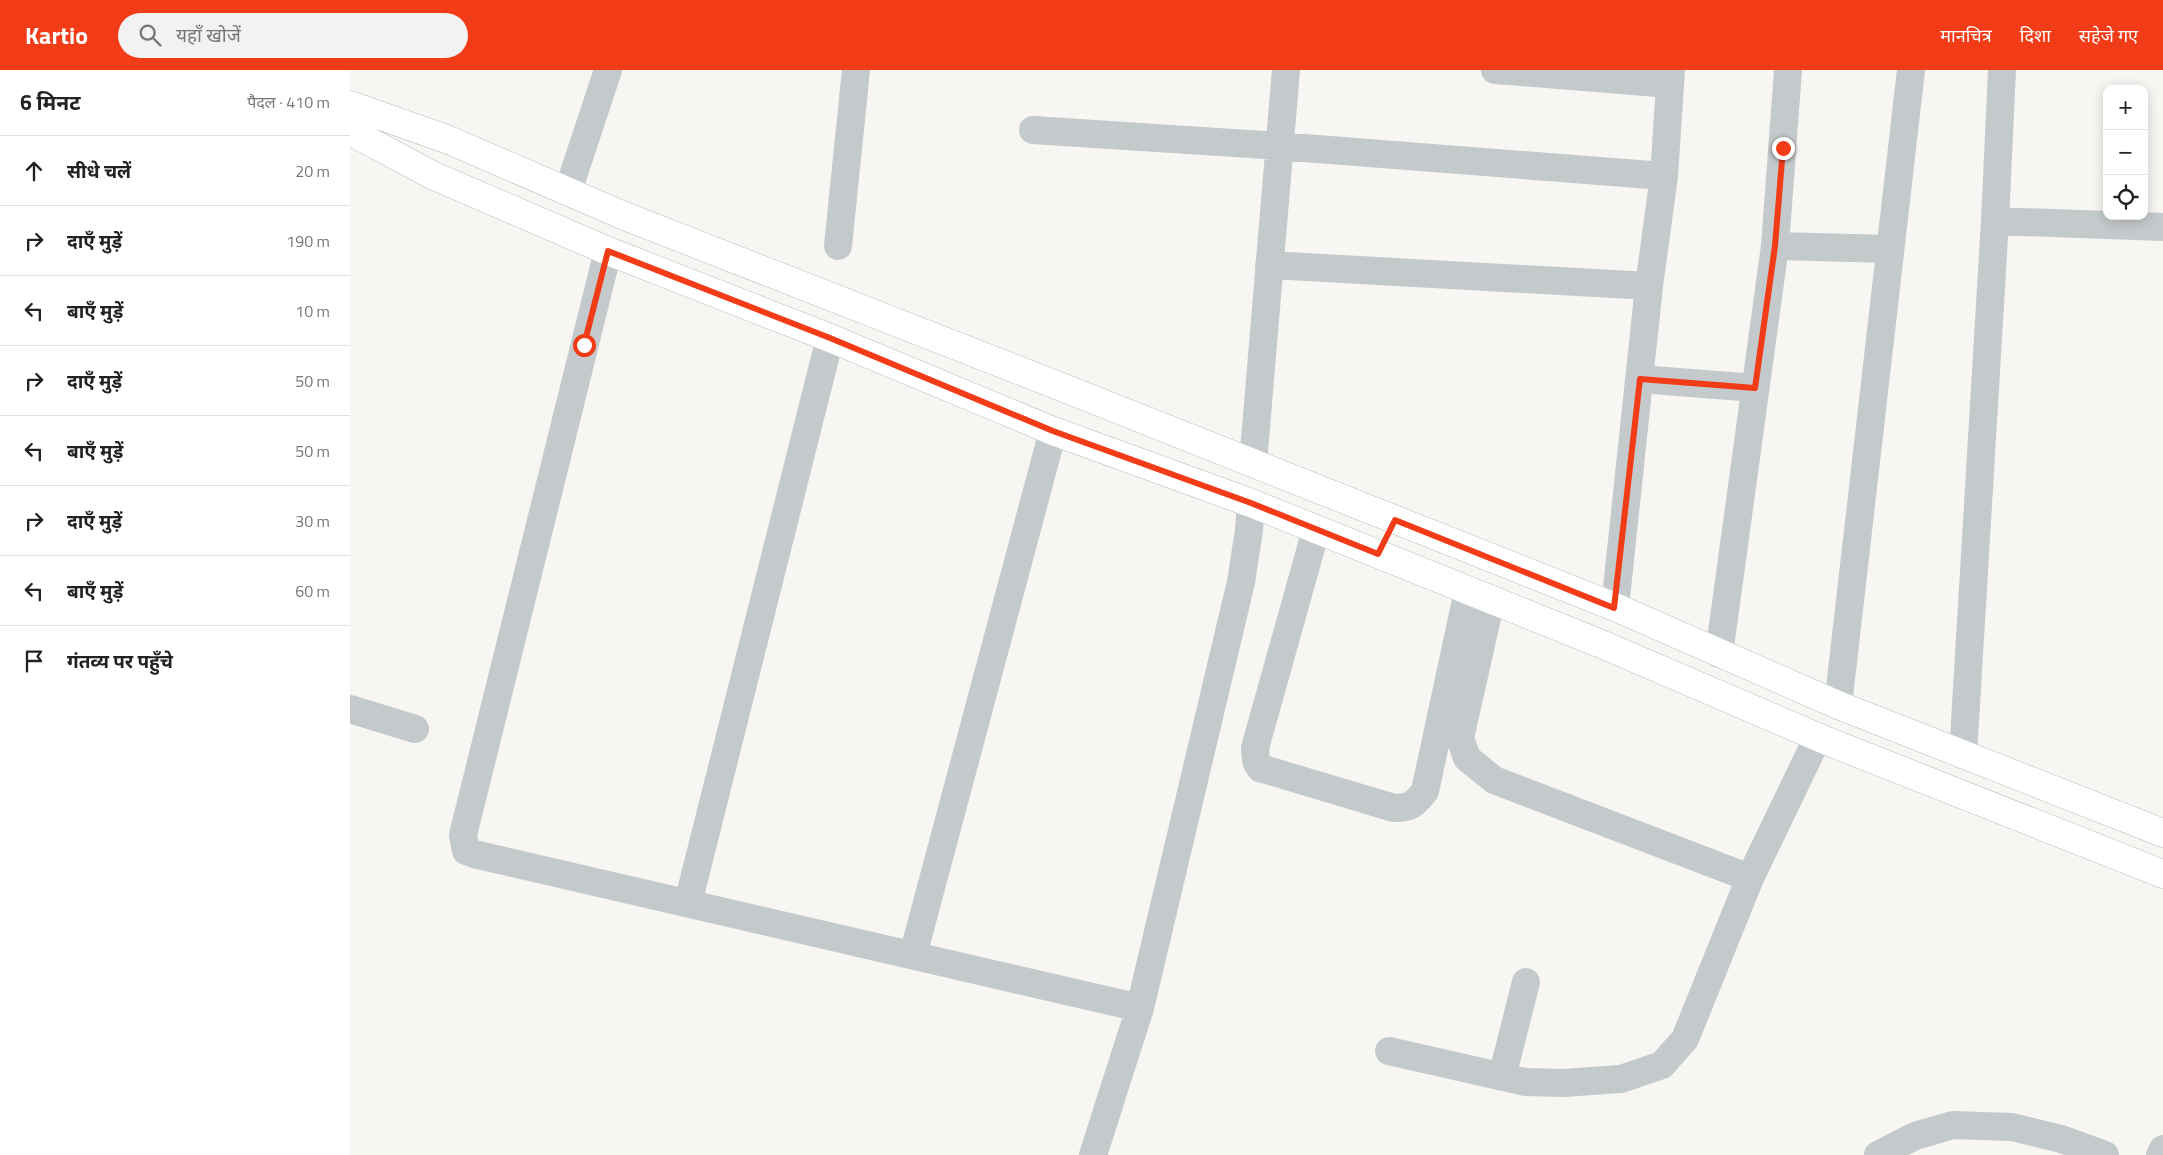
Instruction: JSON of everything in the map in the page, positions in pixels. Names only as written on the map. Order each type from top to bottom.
[{"type":"main road","points":[[350,105],[449,140],[622,215],[1253,463],[1614,608],[1838,705],[2163,833]]},
{"type":"main road","points":[[350,131],[432,175],[608,251],[830,338],[1053,431],[1251,503],[1599,643],[1818,737],[2163,874]]},
{"type":"main road","points":[[1378,554],[1395,520]]},
{"type":"street","points":[[568,191],[608,70]]},
{"type":"street","points":[[838,246],[856,70]]},
{"type":"street","points":[[1253,463],[1286,70]]},
{"type":"street","points":[[1495,70],[1671,77],[1664,176],[1649,286],[1614,608]]},
{"type":"street","points":[[1719,654],[1775,246],[1788,70]]},
{"type":"street","points":[[1838,705],[1911,70]]},
{"type":"street","points":[[1963,755],[1995,220],[2002,70]]},
{"type":"street","points":[[1033,130],[1279,146],[1664,176]]},
{"type":"street","points":[[1995,220],[2163,226]]},
{"type":"street","points":[[1775,246],[1889,249]]},
{"type":"street","points":[[608,251],[463,835],[463,843],[466,850],[474,854],[1140,1008]]},
{"type":"street","points":[[1269,265],[1649,286]]},
{"type":"street","points":[[688,903],[830,338]]},
{"type":"street","points":[[1640,379],[1755,388]]},
{"type":"street","points":[[913,955],[1053,431]]},
{"type":"street","points":[[1093,1155],[1140,1008],[1241,582],[1251,503]]},
{"type":"street","points":[[1316,530],[1255,748],[1256,761],[1260,768],[1394,808],[1406,808],[1416,802],[1425,791],[1480,595]]},
{"type":"street","points":[[1480,595],[1460,738],[1467,758],[1494,780],[1750,878]]},
{"type":"street","points":[[350,710],[415,729]]},
{"type":"street","points":[[1388,1052],[1526,1082],[1563,1083],[1621,1079],[1662,1065],[1685,1039],[1750,878],[1818,737]]},
{"type":"street","points":[[1502,1078],[1526,982]]},
{"type":"street","points":[[1878,1155],[1915,1136],[1953,1125],[2012,1127],[2061,1139],[2105,1155]]},
{"type":"street","points":[[2160,1155],[2163,1149]]},
{"type":"route","points":[[584,345],[608,251],[830,338],[1053,431],[1251,503],[1378,554],[1395,520],[1614,608],[1640,379],[1755,388],[1775,246],[1783,148]]}]
